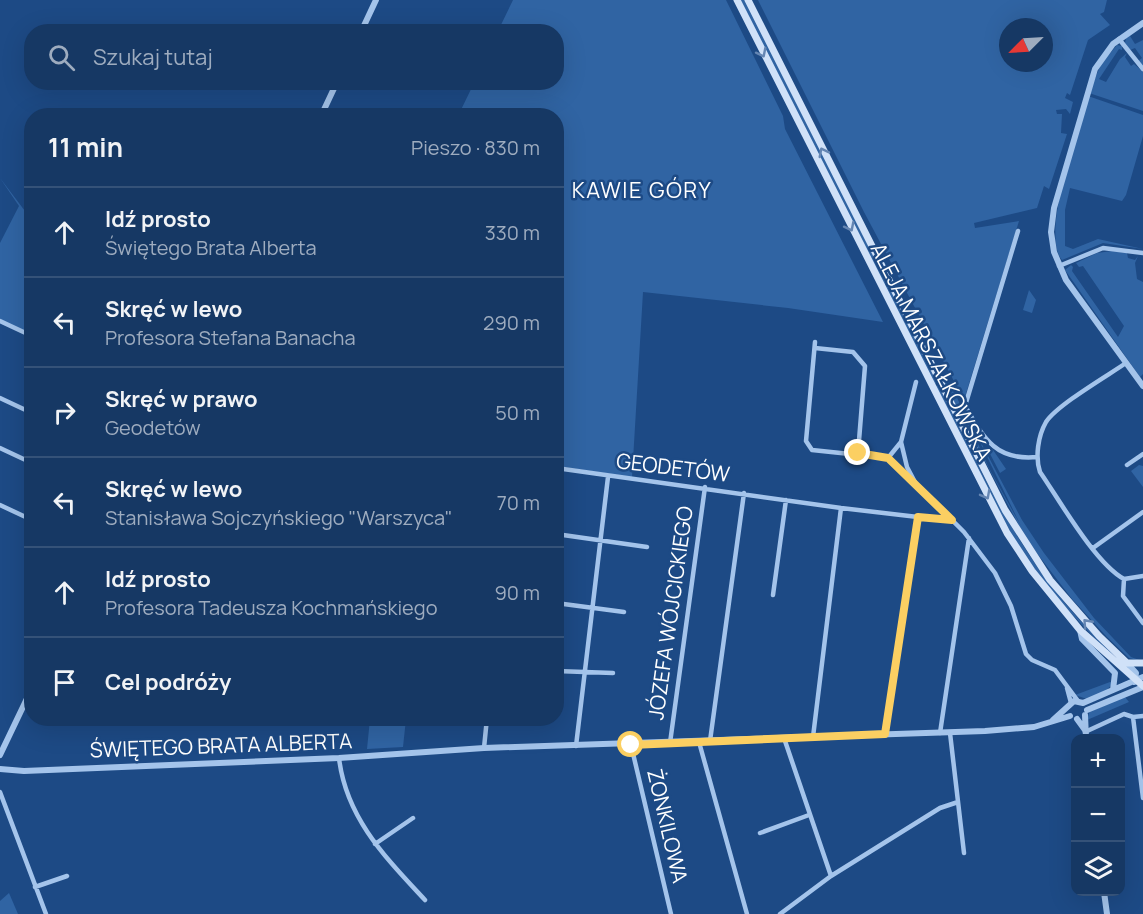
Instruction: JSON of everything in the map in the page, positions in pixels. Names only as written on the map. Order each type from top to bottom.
[{"type":"main road","name":"ALEJA MARSZAŁKOWSKA","points":[[737,0],[996,514],[1021,555],[1080,630],[1143,686]]},
{"type":"main road","name":"ALEJA MARSZAŁKOWSKA","points":[[748,0],[1005,510],[1050,580],[1092,629],[1127,663]]},
{"type":"main road","points":[[1127,663],[1143,663]]},
{"type":"street","points":[[365,24],[376,0]]},
{"type":"street","points":[[1143,23],[1119,39],[1104,54],[1090,79],[1056,200],[1052,232],[1059,266],[1143,387]]},
{"type":"street","points":[[1119,39],[1143,69]]},
{"type":"street","points":[[325,108],[333,90]]},
{"type":"street","points":[[1018,231],[965,404],[998,451],[1018,458],[1037,456]]},
{"type":"street","points":[[1059,266],[1103,248],[1143,254]]},
{"type":"street","points":[[0,321],[24,332]]},
{"type":"street","points":[[858,453],[865,366],[853,352],[815,345],[806,441],[812,450],[858,453],[888,458],[952,520],[969,538],[1000,583],[1026,654],[1032,660],[1055,670],[1075,704],[1086,712],[1085,733]]},
{"type":"street","points":[[1126,363],[1051,416],[1043,430],[1037,456],[1040,472],[1110,571],[1124,579],[1143,576]]},
{"type":"street","points":[[888,458],[901,442],[916,382]]},
{"type":"street","points":[[0,398],[24,409]]},
{"type":"street","points":[[901,442],[905,461],[916,483]]},
{"type":"street","points":[[0,448],[24,459]]},
{"type":"street","points":[[1127,465],[1143,454]]},
{"type":"street","name":"GEODETÓW","points":[[564,469],[608,477],[705,487],[841,508],[952,520]]},
{"type":"street","points":[[576,746],[583,671],[608,477]]},
{"type":"street","name":"JÓZEFA WÓJCICKIEGO","points":[[670,744],[705,487]]},
{"type":"street","points":[[710,741],[744,493]]},
{"type":"street","points":[[773,595],[786,500]]},
{"type":"street","points":[[0,505],[24,516]]},
{"type":"street","points":[[813,737],[841,508]]},
{"type":"street","points":[[1093,548],[1143,512]]},
{"type":"street","points":[[885,734],[918,517]]},
{"type":"street","points":[[564,535],[647,547]]},
{"type":"street","points":[[940,733],[969,538]]},
{"type":"street","points":[[1124,579],[1124,596],[1143,623]]},
{"type":"street","points":[[564,604],[624,612]]},
{"type":"street","points":[[1080,630],[1082,639],[1115,673],[1113,690]]},
{"type":"street","points":[[1127,663],[1136,673],[1135,681]]},
{"type":"street","points":[[564,671],[613,673]]},
{"type":"street","points":[[1104,702],[1112,695],[1130,688],[1135,681],[1143,677]]},
{"type":"street","name":"ŚWIĘTEGO BRATA ALBERTA","points":[[1053,720],[1075,704],[1135,681]]},
{"type":"street","points":[[1104,702],[1143,686]]},
{"type":"street","name":"ŚWIĘTEGO BRATA ALBERTA","points":[[0,769],[24,771],[339,758],[484,748],[670,744],[1019,729],[1074,717],[1104,702]]},
{"type":"street","points":[[1075,704],[1074,717],[1085,733]]},
{"type":"street","points":[[0,755],[24,705]]},
{"type":"street","points":[[1085,733],[1124,714],[1132,717],[1143,716]]},
{"type":"street","points":[[1132,717],[1143,798]]},
{"type":"street","points":[[484,748],[487,726]]},
{"type":"street","points":[[950,733],[964,853]]},
{"type":"street","points":[[784,738],[831,876]]},
{"type":"street","points":[[699,742],[747,914]]},
{"type":"street","name":"ŻONKILOWA","points":[[631,745],[671,914]]},
{"type":"street","points":[[339,758],[354,812],[375,844],[425,900]]},
{"type":"street","points":[[0,792],[46,914]]},
{"type":"street","points":[[780,914],[831,876],[940,808],[958,802]]},
{"type":"street","points":[[760,833],[809,815]]},
{"type":"street","points":[[375,844],[413,818]]},
{"type":"street","points":[[35,887],[67,876]]},
{"type":"street","points":[[1105,896],[1107,914]]},
{"type":"shaded area","points":[[513,0],[726,0],[783,116],[785,129],[883,322],[788,308],[643,292],[632,477],[564,467],[564,108],[462,108],[471,90],[564,90],[564,24],[501,24]]},
{"type":"shaded area","points":[[740,0],[745,0],[937,383],[932,385]]},
{"type":"shaded area","points":[[758,0],[1107,0],[1104,12],[1100,14],[1110,25],[1088,40],[1070,95],[1067,93],[1065,98],[1073,102],[1070,114],[1066,109],[1056,110],[1057,114],[1062,114],[1061,133],[1067,134],[1049,189],[1044,186],[1037,208],[974,223],[975,228],[1019,221],[964,400],[864,212]]},
{"type":"shaded area","points":[[1135,32],[1130,36],[1135,44],[1143,40],[1143,66],[1138,61],[1142,58],[1135,48],[1130,50],[1125,43],[1126,38]]},
{"type":"shaded area","points":[[1117,45],[1122,46],[1122,50],[1119,49],[1099,79],[1106,82],[1120,59],[1127,53],[1125,57],[1131,66],[1134,64],[1143,72],[1143,111],[1089,93],[1101,64]]},
{"type":"shaded area","points":[[1088,96],[1143,115],[1143,136],[1126,195],[1122,201],[1070,188],[1065,210],[1065,246],[1073,249],[1098,239],[1143,249],[1103,243],[1062,260],[1056,247],[1058,206],[1070,155]]},
{"type":"shaded area","points":[[0,178],[24,210],[24,333],[0,321],[0,243],[19,206]]},
{"type":"shaded area","points":[[1112,251],[1127,253],[1128,258],[1135,260],[1138,256],[1135,263],[1137,279],[1143,282],[1143,374],[1140,377],[1065,270],[1071,265],[1073,267],[1072,271],[1118,337],[1124,326],[1083,266],[1079,267],[1076,263],[1097,253]]},
{"type":"shaded area","points":[[1029,290],[1036,300],[1032,313],[1023,310]]},
{"type":"shaded area","points":[[949,380],[989,468],[1021,526],[969,420],[1022,520],[1044,553],[1094,618],[1131,657],[1142,661],[1129,658],[1107,637],[1072,599],[1026,539],[944,383]]},
{"type":"shaded area","points":[[938,385],[995,497],[1034,562],[1055,592],[1079,619],[1131,671],[1098,641],[1067,608],[1038,574],[1012,537],[934,387]]},
{"type":"shaded area","points":[[991,447],[1006,469],[1000,473],[988,450]]},
{"type":"shaded area","points":[[1139,465],[1143,466],[1143,487],[1131,471]]},
{"type":"shaded area","points":[[1110,682],[1113,683],[1107,690],[1087,699],[1075,695]]},
{"type":"shaded area","points":[[1125,697],[1129,702],[1087,720],[1090,710]]},
{"type":"shaded area","points":[[369,726],[405,726],[403,747],[367,749]]},
{"type":"shaded area","points":[[9,893],[18,914],[0,914],[0,901]]},
{"type":"district","name":"KAWIE GÓRY","points":[[642,190]]},
{"type":"route","points":[[631,745],[885,734],[918,517],[952,520],[888,458],[858,453]]}]
